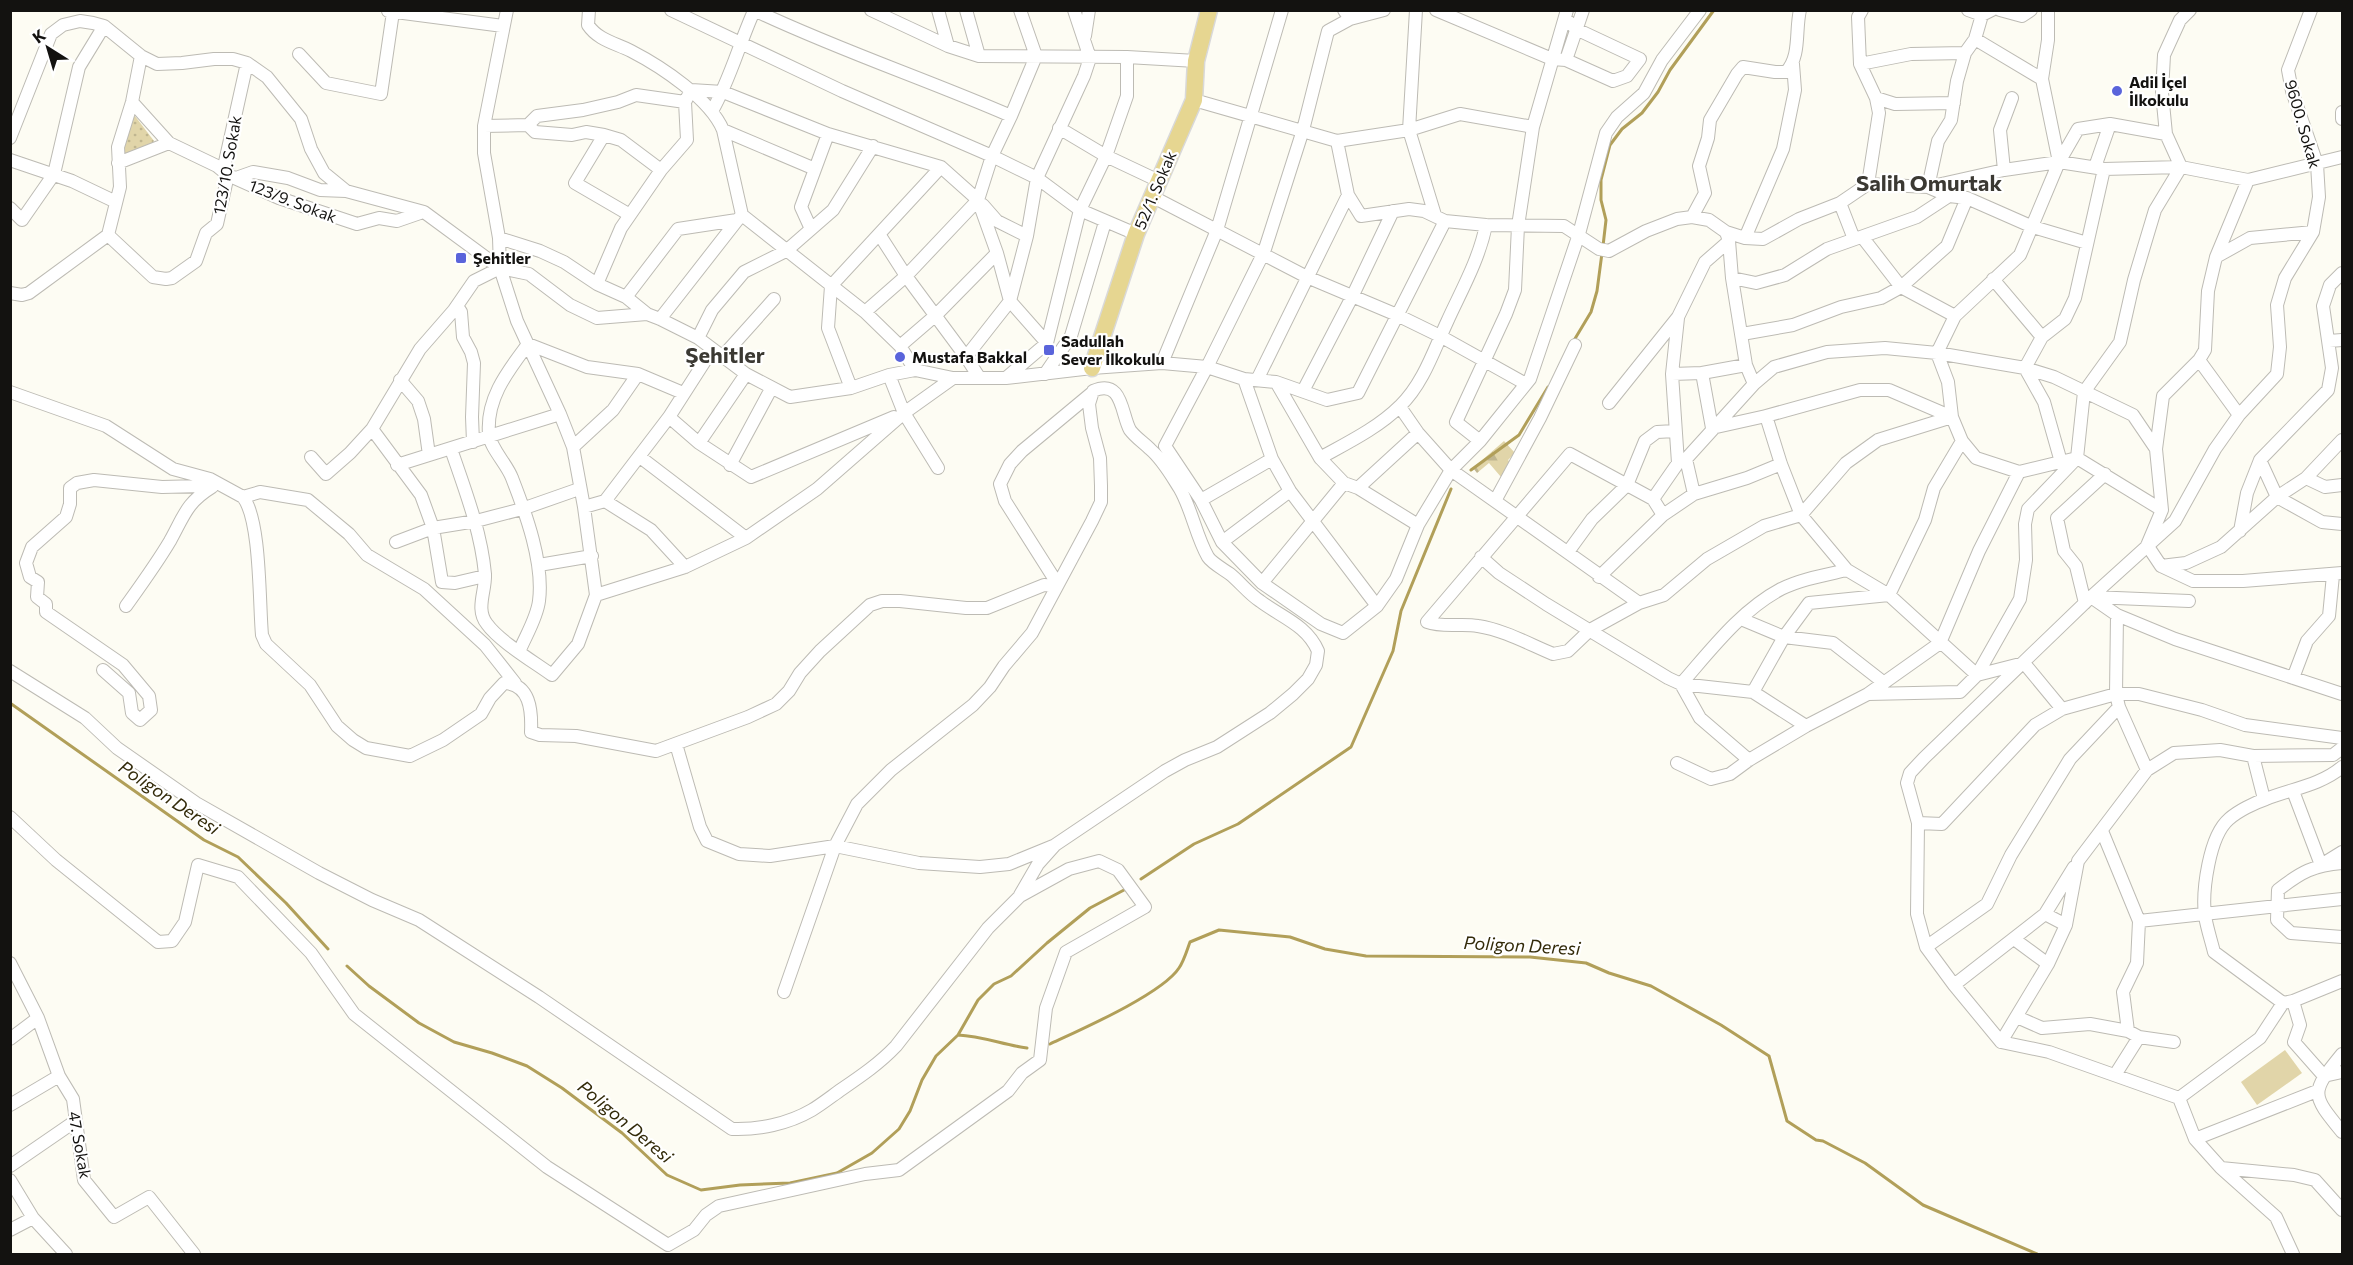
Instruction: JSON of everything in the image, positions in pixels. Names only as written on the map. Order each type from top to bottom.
[{"type":"main road","name":"52/1. Sokak","points":[[1092,368],[1136,234],[1194,100],[1196,61],[1209,10]]},
{"type":"street","points":[[450,450],[476,522],[485,576],[481,610],[486,623],[519,652],[552,675],[578,644],[596,595],[592,555],[573,447],[517,321],[500,268],[499,238],[484,153],[484,126],[507,10]]},
{"type":"street","points":[[589,10],[588,25],[595,35],[633,52],[691,90],[718,118],[723,130],[739,218],[864,312],[900,346],[915,370]]},
{"type":"street","points":[[670,10],[842,91],[992,156],[1037,178],[1080,210],[1136,234]]},
{"type":"street","points":[[780,23],[785,10]]},
{"type":"street","points":[[871,10],[948,46],[979,56],[1127,57],[1196,61]]},
{"type":"street","points":[[938,10],[948,46]]},
{"type":"street","points":[[966,10],[979,56]]},
{"type":"street","points":[[864,312],[906,276],[978,200],[992,156],[1036,56],[1020,10]]},
{"type":"street","points":[[966,357],[1010,301],[1027,236],[1037,178],[1090,58],[1074,10]]},
{"type":"street","points":[[1084,37],[1089,10]]},
{"type":"street","points":[[1162,363],[1217,230],[1282,10]]},
{"type":"street","points":[[1384,10],[1348,13],[1328,31],[1303,130],[1264,252],[1165,446],[1201,500],[1222,542],[1262,583],[1322,624],[1343,633],[1377,606],[1396,579],[1418,525],[1451,470],[1480,441],[1526,384],[1550,324],[1579,234],[1606,133],[1617,117],[1644,93],[1662,60],[1700,10]]},
{"type":"street","points":[[499,238],[540,251],[564,262],[597,284],[626,297],[647,314],[698,338],[746,374],[790,397],[851,388],[889,375],[915,370],[953,378],[1006,378],[1162,363],[1207,367],[1244,379],[1276,382],[1327,400],[1358,393],[1397,315],[1440,218],[1409,130],[1416,10]]},
{"type":"street","points":[[1436,10],[1552,59],[1566,60],[1613,81],[1627,76],[1640,59],[1576,30],[1566,14]]},
{"type":"street","points":[[1566,60],[1583,10]]},
{"type":"street","points":[[1745,238],[1783,149],[1795,90],[1793,64],[1800,10]]},
{"type":"street","points":[[1862,10],[1858,17],[1860,64],[1876,98],[1879,113],[1868,184]]},
{"type":"street","points":[[1928,187],[1938,141],[1951,120],[1957,81],[1965,53],[1975,39],[1987,13],[1968,10]]},
{"type":"street","points":[[2000,10],[2022,16],[2031,10]]},
{"type":"street","points":[[2048,10],[2048,40],[2042,79],[2059,162]]},
{"type":"street","points":[[2181,167],[2166,134],[2162,93],[2164,55],[2176,15],[2190,10]]},
{"type":"street","name":"9600. Sokak","points":[[1926,947],[1917,914],[1918,823],[1907,783],[1910,773],[2088,600],[2175,521],[2215,449],[2239,416],[2277,374],[2280,347],[2277,304],[2285,278],[2313,232],[2319,197],[2317,164],[2292,91],[2288,70],[2311,10]]},
{"type":"street","points":[[299,54],[326,83],[381,94],[389,11],[503,26]]},
{"type":"street","points":[[712,111],[723,92],[754,11],[1011,116]]},
{"type":"street","points":[[1480,441],[1456,422],[1515,290],[1518,226],[1533,128],[1566,14]]},
{"type":"street","points":[[10,138],[51,34],[63,25],[80,21],[104,26],[141,56],[157,64],[214,59],[247,63],[267,77],[290,104],[301,119],[311,149],[324,173],[346,191]]},
{"type":"street","points":[[10,208],[22,220],[54,174],[79,67],[104,26]]},
{"type":"street","points":[[1975,39],[2042,79]]},
{"type":"street","points":[[1860,64],[1911,54],[1965,53]]},
{"type":"street","points":[[10,293],[22,295],[29,293],[108,235],[120,187],[118,147],[132,102],[141,56]]},
{"type":"street","points":[[1006,378],[1047,343],[1080,210],[1106,156],[1127,96],[1127,57]]},
{"type":"street","name":"123/10. Sokak","points":[[108,235],[153,277],[169,279],[196,261],[206,233],[217,224],[232,176],[225,162],[247,63]]},
{"type":"street","points":[[1692,217],[1705,193],[1699,166],[1708,138],[1710,120],[1737,74],[1743,67],[1786,72],[1793,64]]},
{"type":"street","points":[[691,90],[723,92],[828,134],[941,167],[978,200],[996,221],[1027,236]]},
{"type":"street","points":[[597,284],[621,228],[661,170],[687,140],[685,102],[691,90]]},
{"type":"street","points":[[484,126],[528,124],[537,116],[583,110],[618,102],[636,95],[685,102]]},
{"type":"street","points":[[1876,98],[1905,105],[1954,103]]},
{"type":"street","points":[[2004,170],[2000,130],[2012,98]]},
{"type":"street","points":[[1194,100],[1336,141],[1409,130],[1460,114],[1533,128]]},
{"type":"street","name":"123/9. Sokak","points":[[132,102],[169,143],[279,198],[357,224],[379,218],[397,221],[424,212]]},
{"type":"street","points":[[2343,111],[2343,119]]},
{"type":"street","points":[[528,124],[535,132],[572,135],[586,132],[621,140],[661,170]]},
{"type":"street","points":[[2162,510],[2077,458],[2019,472],[1976,458],[1962,441],[1952,417],[1948,382],[1937,353],[1955,316],[2020,255],[2059,162],[2078,129],[2110,124],[2166,134]]},
{"type":"street","points":[[2025,368],[2042,337],[2065,319],[2075,298],[2087,243],[2099,168],[2110,124]]},
{"type":"street","points":[[1059,128],[1106,156],[1159,181]]},
{"type":"street","points":[[723,130],[815,169]]},
{"type":"street","points":[[811,229],[801,207],[828,134]]},
{"type":"street","points":[[604,135],[575,183],[630,216]]},
{"type":"street","points":[[1336,141],[1348,195],[1361,216],[1393,211],[1424,211],[1440,218],[1486,225],[1564,226],[1604,250],[1661,225],[1692,217],[1709,220],[1728,236],[1763,238],[1799,219],[1840,203],[1868,184],[1928,187],[2004,170],[2059,162],[2099,168],[2181,167],[2248,180],[2343,157]]},
{"type":"street","points":[[118,163],[169,143]]},
{"type":"street","points":[[698,338],[712,310],[744,273],[786,252],[833,210],[873,146]]},
{"type":"street","points":[[10,160],[54,174],[116,202]]},
{"type":"street","points":[[851,388],[828,328],[831,286],[941,167]]},
{"type":"street","points":[[1868,694],[1960,692],[1977,675],[2020,599],[2026,560],[2025,524],[2028,509],[2077,458],[2084,392],[2120,342],[2134,280],[2155,210],[2181,167]]},
{"type":"street","points":[[232,176],[253,172],[288,178],[320,190],[346,191],[424,212],[500,268],[529,274],[570,305],[597,318],[647,314]]},
{"type":"street","points":[[2248,180],[2216,257],[2208,291],[2205,350],[2199,360],[2163,396],[2156,449],[2162,510],[2147,545],[2161,566],[2193,581],[2242,581],[2338,574],[2329,616],[2307,641],[2293,678]]},
{"type":"street","points":[[1928,187],[1949,196],[1967,198],[2033,227],[2087,243]]},
{"type":"street","points":[[1257,380],[1348,195]]},
{"type":"street","points":[[1732,278],[1756,282],[1785,275],[1827,249],[1917,217],[1949,196]]},
{"type":"street","points":[[1153,197],[1264,252],[1307,277],[1353,295],[1440,336],[1526,384]]},
{"type":"street","points":[[1742,334],[1793,325],[1841,307],[1881,298],[1901,287],[1947,246],[1967,198]]},
{"type":"street","points":[[978,200],[997,253],[1010,301],[1047,343]]},
{"type":"street","points":[[1840,203],[1859,238],[1901,287],[1955,316]]},
{"type":"street","points":[[1303,391],[1393,211]]},
{"type":"street","points":[[626,297],[678,229],[739,218]]},
{"type":"street","points":[[660,319],[739,218]]},
{"type":"street","points":[[1045,374],[1071,336],[1105,222]]},
{"type":"street","points":[[1320,458],[1362,435],[1400,407],[1425,370],[1477,256],[1486,225]]},
{"type":"street","points":[[2216,257],[2250,238],[2313,232]]},
{"type":"street","points":[[879,234],[906,276],[980,377]]},
{"type":"street","points":[[1728,236],[1732,278],[1746,365],[1754,384]]},
{"type":"street","points":[[1609,403],[1678,317],[1705,262],[1728,236]]},
{"type":"street","points":[[900,346],[936,315],[997,253]]},
{"type":"street","points":[[311,457],[326,474],[350,453],[372,429],[420,349],[457,306],[474,281],[500,268]]},
{"type":"street","points":[[2240,531],[2247,493],[2260,460],[2328,390],[2332,368],[2323,306],[2330,285],[2343,273]]},
{"type":"street","points":[[1993,279],[2042,337]]},
{"type":"street","points":[[723,357],[774,299]]},
{"type":"street","points":[[457,306],[460,312],[463,337],[474,360],[473,442]]},
{"type":"street","points":[[1678,317],[1672,374],[1675,431],[1682,461],[1694,495]]},
{"type":"street","points":[[2329,341],[2343,340]]},
{"type":"street","points":[[528,344],[587,367],[638,374],[683,393]]},
{"type":"street","points":[[519,652],[539,603],[539,565],[511,476],[489,436],[489,419],[502,378],[528,344]]},
{"type":"street","points":[[1495,501],[1531,436],[1575,345]]},
{"type":"street","points":[[1653,499],[1682,461],[1754,384],[1774,368],[1827,352],[1885,348],[1937,353],[2025,368],[2054,377],[2133,415],[2156,449]]},
{"type":"street","points":[[584,507],[605,501],[669,417],[712,350]]},
{"type":"street","points":[[2199,360],[2239,416]]},
{"type":"street","points":[[1672,374],[1702,373],[1746,365]]},
{"type":"street","points":[[2025,368],[2044,402],[2061,462]]},
{"type":"street","points":[[1702,373],[1712,428]]},
{"type":"street","points":[[573,447],[613,410],[638,374]]},
{"type":"street","points":[[699,442],[746,374]]},
{"type":"street","points":[[889,375],[904,413],[938,468]]},
{"type":"street","points":[[596,595],[685,567],[746,538],[817,489],[904,413],[953,378]]},
{"type":"street","points":[[1244,379],[1272,459],[1290,490],[1377,606]]},
{"type":"street","points":[[400,380],[418,401],[424,419],[429,455]]},
{"type":"street","points":[[1276,382],[1320,458],[1344,483],[1358,488],[1418,525]]},
{"type":"street","points":[[1020,896],[1038,864],[1055,845],[1165,771],[1217,747],[1270,713],[1308,679],[1316,665],[1318,651],[1306,631],[1259,601],[1244,585],[1209,559],[1191,510],[1181,491],[1164,464],[1137,439],[1129,428],[1117,394],[1110,389],[1101,388],[1094,392],[1022,451],[1010,464],[1000,484],[1005,501],[1057,585]]},
{"type":"street","points":[[730,465],[771,389]]},
{"type":"street","points":[[1712,428],[1766,416],[1860,390],[1889,390],[1952,417]]},
{"type":"street","points":[[10,392],[105,426],[174,469],[214,482],[243,497],[249,504],[257,551],[262,635],[266,644],[310,685],[337,726],[366,748],[410,756],[443,740],[481,714],[490,698],[504,683],[515,683]]},
{"type":"street","points":[[784,992],[835,846],[857,804],[891,770],[972,705],[990,687],[1004,666],[1032,633],[1092,521],[1101,502],[1100,458],[1089,405],[1094,392]]},
{"type":"street","points":[[1400,407],[1418,433],[1451,470],[1568,552],[1599,577],[1639,603]]},
{"type":"street","points":[[669,417],[730,465],[751,477],[904,413]]},
{"type":"street","points":[[397,465],[560,414]]},
{"type":"street","points":[[1766,416],[1780,464],[1801,515],[1847,570],[1889,595],[1977,675]]},
{"type":"street","points":[[1663,515],[1653,499],[1570,454],[1427,622],[1488,628],[1552,654],[1569,651],[1590,630],[1639,603],[1664,595],[1707,559],[1764,525],[1801,515],[1846,463],[1878,440],[1952,417]]},
{"type":"street","points":[[372,429],[421,495],[433,528],[442,582],[455,583],[485,576]]},
{"type":"street","points":[[1568,552],[1592,519],[1626,485],[1645,441],[1657,432],[1675,431]]},
{"type":"street","points":[[1358,488],[1418,433]]},
{"type":"street","points":[[2161,566],[2186,563],[2221,547],[2277,497],[2306,478],[2343,440]]},
{"type":"street","points":[[1889,595],[1925,520],[1934,488],[1962,441]]},
{"type":"street","points":[[640,457],[746,538]]},
{"type":"street","points":[[1201,500],[1272,459]]},
{"type":"street","points":[[2260,460],[2277,497],[2322,522],[2343,524]]},
{"type":"street","points":[[1599,577],[1663,515],[1694,495],[1747,478],[1780,464]]},
{"type":"street","points":[[1677,763],[1711,779],[1730,774],[1806,726],[1868,694],[1940,643],[1979,551],[2019,472]]},
{"type":"street","points":[[2105,474],[2057,518],[2064,551],[2076,566],[2088,600],[2117,615],[2175,639],[2343,694]]},
{"type":"street","points":[[2306,478],[2325,487],[2343,485]]},
{"type":"street","points":[[103,670],[129,693],[132,712],[140,720],[151,710],[149,696],[123,665],[46,612],[46,604],[37,597],[38,582],[30,577],[27,563],[32,547],[66,517],[70,504],[70,488],[77,483],[94,480],[162,487],[202,486],[214,482]]},
{"type":"street","points":[[126,606],[170,540],[184,512],[197,496],[214,482]]},
{"type":"street","points":[[1262,583],[1344,483]]},
{"type":"street","points":[[396,542],[433,528],[476,522],[522,509],[579,489]]},
{"type":"street","points":[[1222,542],[1290,490]]},
{"type":"street","points":[[243,497],[260,492],[308,500],[350,534],[367,555],[424,588],[485,645],[523,690],[528,700],[532,719],[531,732],[540,735],[576,736],[656,751],[776,704],[820,651],[870,605],[891,601],[987,608],[1044,585],[1057,585]]},
{"type":"street","points":[[605,501],[651,530],[685,567]]},
{"type":"street","points":[[539,565],[592,555]]},
{"type":"street","points":[[1481,557],[1499,573],[1681,684],[1753,692],[1806,726]]},
{"type":"street","points":[[1681,684],[1741,619],[1760,603],[1782,589],[1815,577],[1847,570]]},
{"type":"street","points":[[1753,692],[1784,637],[1809,603],[1889,595]]},
{"type":"street","points":[[2088,600],[2190,601]]},
{"type":"street","points":[[2117,615],[2116,694],[2119,707],[2147,770]]},
{"type":"street","points":[[1741,619],[1784,637],[1833,642],[1883,682]]},
{"type":"street","points":[[1977,675],[2024,663],[2062,709]]},
{"type":"street","points":[[10,671],[85,718],[117,748],[196,803],[319,873],[418,920],[539,997],[732,1129],[754,1130],[811,1111],[886,1056],[988,928],[1020,896],[1048,880],[1069,869],[1099,861],[1118,870],[1145,907],[1066,952],[1046,1008],[1040,1060],[1022,1073],[1008,1091],[899,1170],[865,1174],[719,1206],[710,1211],[694,1230],[668,1250],[547,1167],[354,1014],[311,953],[238,877],[198,865],[184,922],[172,942],[158,942],[56,861],[10,817]]},
{"type":"street","points":[[1681,684],[1700,718],[1749,760]]},
{"type":"street","points":[[1918,823],[1942,824],[2035,725],[2062,709],[2116,694],[2139,694],[2202,710],[2245,725],[2343,738]]},
{"type":"street","points":[[2119,707],[2070,759],[2011,855],[1987,904],[1926,947],[2001,1042],[2049,1052],[2180,1098]]},
{"type":"street","points":[[676,744],[700,826],[707,842],[739,854],[770,856],[835,846],[851,847],[919,863],[980,867],[1009,864],[1055,845]]},
{"type":"street","points":[[1954,985],[2045,914],[2078,861],[2147,770],[2174,753],[2220,750],[2253,756],[2333,755],[2343,748]]},
{"type":"street","points":[[2253,756],[2264,799]]},
{"type":"street","points":[[2324,1076],[2294,1042],[2300,1026],[2288,1002],[2214,952],[2205,914],[2206,881],[2211,848],[2228,820],[2264,799],[2293,791],[2335,774],[2343,767]]},
{"type":"street","points":[[2293,791],[2321,865]]},
{"type":"street","points":[[2102,831],[2139,921],[2137,963],[2123,992],[2128,1031]]},
{"type":"street","points":[[2343,852],[2321,865],[2298,874],[2278,890],[2277,920],[2291,933],[2343,937]]},
{"type":"street","points":[[2001,1042],[2048,964],[2066,926],[2078,861]]},
{"type":"street","points":[[2321,865],[2343,863]]},
{"type":"street","points":[[1038,864],[1048,880]]},
{"type":"street","points":[[2139,921],[2278,904],[2343,899]]},
{"type":"street","points":[[2045,914],[2066,926]]},
{"type":"street","points":[[2014,939],[2048,964]]},
{"type":"street","name":"47. Sokak","points":[[12,971],[38,1018],[59,1076],[73,1099],[74,1122],[84,1180],[95,1197],[114,1217],[149,1197],[194,1254]]},
{"type":"street","points":[[2180,1098],[2260,1038],[2288,1002],[2343,981]]},
{"type":"street","points":[[2017,1017],[2042,1028],[2090,1024],[2128,1031],[2139,1037],[2174,1042]]},
{"type":"street","points":[[10,1039],[38,1018]]},
{"type":"street","points":[[2115,1076],[2139,1037]]},
{"type":"street","points":[[2343,1054],[2324,1076],[2317,1091],[2321,1108],[2343,1132]]},
{"type":"street","points":[[2324,1076],[2343,1072]]},
{"type":"street","points":[[10,1105],[59,1076]]},
{"type":"street","points":[[2194,1139],[2317,1091]]},
{"type":"street","points":[[2180,1098],[2194,1139],[2221,1168],[2276,1217],[2293,1254]]},
{"type":"street","points":[[10,1166],[74,1122]]},
{"type":"street","points":[[2221,1168],[2294,1175],[2315,1180],[2343,1210]]},
{"type":"street","points":[[10,1180],[33,1218],[66,1254]]},
{"type":"street","points":[[10,1230],[33,1218]]},
{"type":"green space","points":[[135,116],[154,141],[151,145],[123,156],[121,150],[130,118]]},
{"type":"green space","points":[[1504,441],[1515,453],[1508,460],[1513,466],[1501,477],[1489,463],[1477,473],[1473,468]]},
{"type":"green space","points":[[2285,1050],[2302,1073],[2257,1105],[2241,1082]]},
{"type":"waterway","points":[[1603,246],[1606,220],[1601,200],[1601,180],[1610,145],[1622,129],[1642,113],[1714,10]]},
{"type":"waterway","points":[[1573,342],[1591,312],[1597,291],[1602,253]]},
{"type":"waterway","points":[[1471,470],[1519,435],[1548,387]]},
{"type":"waterway","points":[[1141,879],[1194,844],[1238,824],[1351,747],[1393,651],[1401,611],[1451,489]]},
{"type":"waterway","name":"Poligon Deresi","points":[[10,703],[204,840],[238,857],[286,903],[328,949]]},
{"type":"waterway","points":[[958,1035],[978,1000],[994,984],[1011,976],[1090,908],[1124,890]]},
{"type":"waterway","name":"Poligon Deresi","points":[[1050,1044],[1100,1021],[1156,989],[1179,968],[1190,942],[1219,930],[1290,937],[1325,949],[1366,956],[1530,957],[1586,963],[1651,986],[1721,1025],[1769,1056],[1787,1121],[1816,1140],[1823,1141],[1865,1163],[1923,1205],[2037,1254]]},
{"type":"waterway","name":"Poligon Deresi","points":[[347,966],[369,986],[419,1023],[454,1042],[527,1066],[562,1088],[622,1133],[667,1175],[701,1190],[740,1185],[790,1183],[837,1173],[872,1153],[899,1129],[936,1056],[958,1035],[1027,1048]]},
{"type":"place","name":"Adil İçel İlkokulu","points":[[2117,91]]},
{"type":"place","name":"Şehitler","points":[[461,258]]},
{"type":"place","name":"Sadullah Sever İlkokulu","points":[[1049,350]]},
{"type":"place","name":"Mustafa Bakkal","points":[[900,357]]},
{"type":"district","name":"Salih Omurtak","points":[[1929,183]]},
{"type":"district","name":"Şehitler","points":[[725,355]]}]
